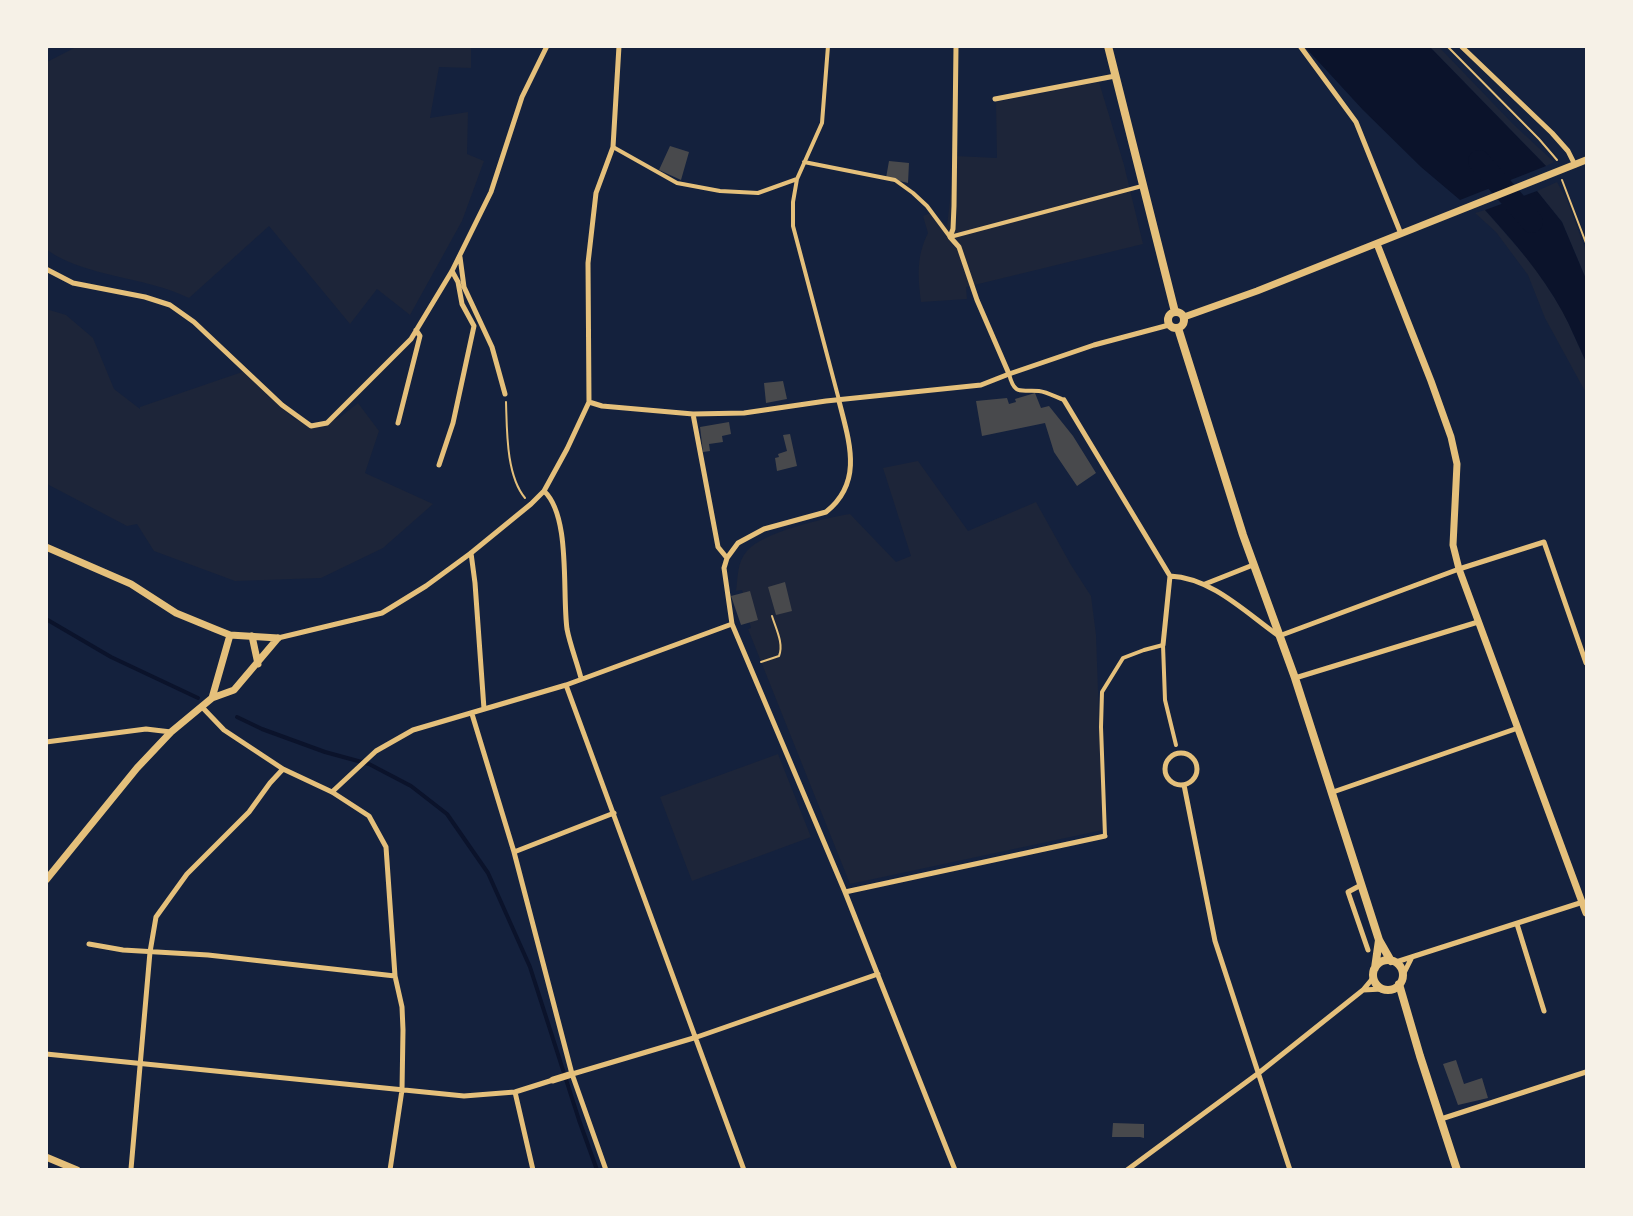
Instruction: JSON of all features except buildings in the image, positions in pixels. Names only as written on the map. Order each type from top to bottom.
[{"type":"main road","points":[[1108,46],[1175,312]]},
{"type":"main road","points":[[1175,312],[1184,317],[1183,325],[1178,328],[1169,325],[1169,317],[1175,312]]},
{"type":"main road","points":[[1178,328],[1253,565],[1295,678],[1379,940],[1393,962],[1402,970],[1403,975],[1399,984],[1396,987],[1384,989]]},
{"type":"main road","points":[[1379,940],[1373,978],[1384,989],[1403,1000]]},
{"type":"main road","points":[[1375,968],[1382,962],[1393,962]]},
{"type":"main road","points":[[1399,984],[1457,1170]]},
{"type":"street","points":[[46,269],[73,283],[145,297],[170,305],[194,322],[282,405],[311,426],[327,423],[411,339],[452,271],[491,192],[522,97],[547,46]]},
{"type":"street","points":[[46,547],[131,584],[176,613],[230,635],[278,638],[382,613],[426,586],[531,504],[544,491],[589,402],[588,263],[599,181],[613,147],[619,46]]},
{"type":"street","points":[[828,46],[822,123],[797,179],[793,202],[793,226],[839,401],[851,454],[851,473],[845,490],[833,507],[826,512],[764,530],[738,543],[727,558],[724,577],[732,624],[845,892],[955,1170]]},
{"type":"street","points":[[1299,46],[1356,122],[1401,234]]},
{"type":"street","points":[[1461,46],[1552,133],[1568,151],[1575,165]]},
{"type":"street","points":[[950,237],[953,229],[954,206],[956,48]]},
{"type":"street","points":[[995,99],[1116,76]]},
{"type":"street","points":[[613,147],[677,183],[720,191],[759,193],[797,179]]},
{"type":"street","points":[[1184,317],[1460,212],[1587,160]]},
{"type":"street","points":[[804,162],[895,180],[913,193],[927,206],[959,247],[976,300],[1012,386],[1021,392],[1040,391],[1064,400],[1170,576],[1163,645],[1165,700],[1176,744]]},
{"type":"street","points":[[950,237],[1143,186]]},
{"type":"street","points":[[1377,244],[1451,437],[1457,464],[1452,545],[1459,569],[1587,913]]},
{"type":"street","points":[[460,257],[464,287],[492,347],[505,394]]},
{"type":"street","points":[[439,465],[453,423],[474,326],[462,304],[458,282],[452,271]]},
{"type":"street","points":[[589,402],[602,406],[693,414],[744,413],[981,385],[1094,345],[1169,325]]},
{"type":"street","points":[[398,423],[420,336],[416,330]]},
{"type":"street","points":[[693,414],[718,547],[727,558]]},
{"type":"street","points":[[544,491],[550,497],[558,513],[563,549],[568,631],[581,678]]},
{"type":"street","points":[[1170,576],[1190,578],[1205,584],[1279,636],[1459,569],[1544,542],[1587,663]]},
{"type":"street","points":[[471,553],[484,709]]},
{"type":"street","points":[[1205,584],[1253,565]]},
{"type":"street","points":[[1295,678],[1479,622]]},
{"type":"street","points":[[332,792],[353,775],[376,751],[413,730],[566,685],[732,624]]},
{"type":"street","points":[[212,698],[230,635]]},
{"type":"street","points":[[252,636],[258,664]]},
{"type":"street","points":[[46,880],[137,768],[171,732],[212,698],[221,697],[234,690],[278,638]]},
{"type":"street","points":[[845,892],[1105,836],[1102,692],[1123,658],[1163,645]]},
{"type":"street","points":[[566,685],[744,1170]]},
{"type":"street","points":[[201,707],[224,730],[283,769],[332,792],[369,816],[386,847],[395,976],[402,1007],[402,1090],[390,1170]]},
{"type":"street","points":[[472,714],[514,852],[570,1075],[606,1170]]},
{"type":"street","points":[[1333,792],[1518,728]]},
{"type":"street","points":[[46,742],[146,729],[171,732]]},
{"type":"street","points":[[1177,754],[1188,755],[1195,763],[1196,774],[1189,783],[1184,785],[1171,782],[1166,774],[1168,760],[1177,754]]},
{"type":"street","points":[[131,1169],[150,952],[156,917],[187,874],[249,813],[283,769]]},
{"type":"street","points":[[1184,785],[1215,941],[1260,1072],[1290,1170]]},
{"type":"street","points":[[514,852],[614,813]]},
{"type":"street","points":[[1361,885],[1348,892],[1368,950]]},
{"type":"street","points":[[1393,962],[1582,902]]},
{"type":"street","points":[[1517,924],[1544,1011]]},
{"type":"street","points":[[89,944],[395,976]]},
{"type":"street","points":[[1403,975],[1412,957]]},
{"type":"street","points":[[46,1054],[464,1096],[515,1092],[697,1037],[878,974]]},
{"type":"street","points":[[1127,1170],[1260,1072],[1363,990],[1373,978]]},
{"type":"street","points":[[1363,990],[1384,989]]},
{"type":"street","points":[[1441,1119],[1587,1072]]},
{"type":"street","points":[[515,1092],[533,1170]]},
{"type":"street","points":[[46,1157],[77,1170]]},
{"type":"street","points":[[1138,1162],[1142,1170]]},
{"type":"path","points":[[1447,46],[1558,159],[1550,169],[1551,175],[1557,182],[1563,180],[1587,243]]},
{"type":"path","points":[[505,394],[512,470],[519,490],[531,504]]},
{"type":"path","points":[[761,662],[781,654],[781,645],[772,616]]},
{"type":"shaded area","points":[[76,47],[471,47],[471,68],[439,67],[430,118],[468,112],[467,154],[484,161],[462,221],[410,315],[377,289],[350,324],[269,226],[189,298],[154,285],[80,266],[47,250],[47,62]]},
{"type":"shaded area","points":[[1305,47],[1430,47],[1546,166],[1460,200],[1421,167],[1363,110]]},
{"type":"shaded area","points":[[1430,47],[1439,47],[1513,124],[1554,162],[1546,166]]},
{"type":"shaded area","points":[[1099,82],[1124,165],[1143,244],[966,287],[967,299],[921,302],[920,259],[928,233],[923,216],[933,212],[947,226],[955,156],[997,158],[996,102]]},
{"type":"shaded area","points":[[1557,182],[1567,200],[1586,251],[1586,279],[1562,222],[1537,191]]},
{"type":"shaded area","points":[[1537,191],[1562,222],[1586,279],[1586,362],[1554,297],[1536,271],[1485,210]]},
{"type":"shaded area","points":[[1485,210],[1533,265],[1563,311],[1586,362],[1586,393],[1545,318],[1528,275],[1496,232],[1475,213]]},
{"type":"shaded area","points":[[46,309],[66,315],[93,338],[114,389],[140,409],[140,407],[245,371],[294,419],[308,424],[320,424],[339,418],[358,403],[379,431],[365,473],[433,504],[383,548],[321,578],[235,581],[154,551],[137,524],[127,526],[47,484]]},
{"type":"shaded area","points":[[918,461],[968,531],[1036,502],[1091,596],[1096,635],[1103,830],[850,884],[748,629],[751,628],[742,590],[736,591],[738,570],[747,551],[766,538],[811,522],[850,514],[896,562],[911,556],[883,468]]},
{"type":"shaded area","points":[[778,754],[811,837],[692,881],[660,797]]},
{"type":"waterway","points":[[1479,161],[1532,222]]},
{"type":"waterway","points":[[46,619],[111,657],[198,698]]},
{"type":"waterway","points":[[237,717],[262,729],[325,752],[369,764],[411,786],[447,814],[488,873],[530,967],[597,1170]]}]
